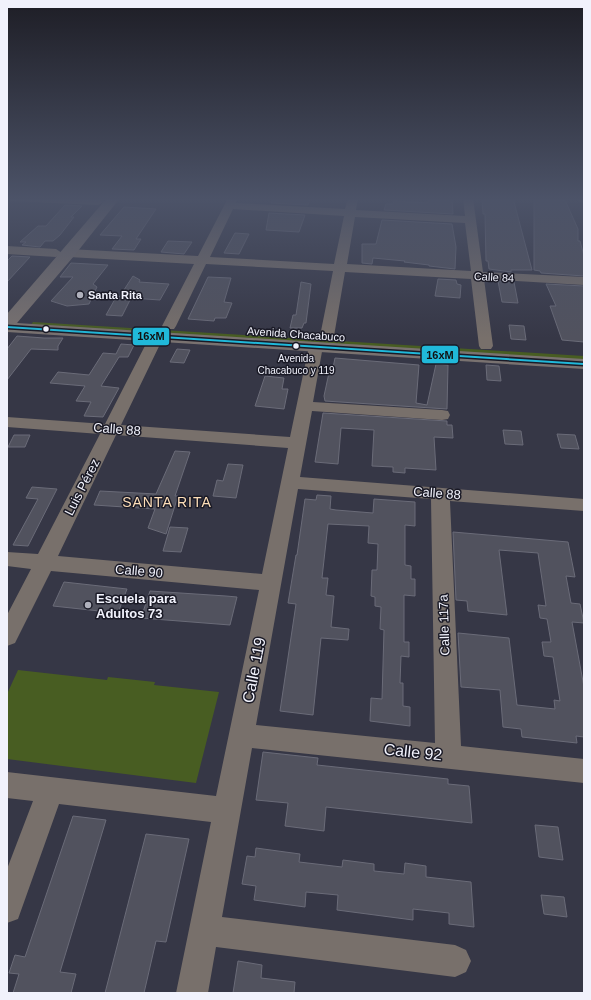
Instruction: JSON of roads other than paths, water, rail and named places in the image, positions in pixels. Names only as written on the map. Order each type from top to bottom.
[{"type":"main road","points":[[63,253],[69,245]]},
{"type":"main road","points":[[8,318],[71,245]]},
{"type":"main road","name":"Avenida Chacabuco","points":[[8,318],[163,331],[322,341],[584,364]]},
{"type":"main road","name":"Avenida Chacabuco","points":[[322,341],[486,346],[584,352]]},
{"type":"street","name":"Luis Pérez","points":[[7,637],[111,429],[210,245]]},
{"type":"street","name":"Calle 119","points":[[192,993],[305,406],[340,268],[344,245]]},
{"type":"street","points":[[474,245],[486,346]]},
{"type":"street","name":"Calle 84","points":[[7,250],[584,281]]},
{"type":"street","points":[[305,406],[442,415]]},
{"type":"street","name":"Calle 88","points":[[7,422],[298,443]]},
{"type":"street","name":"Calle 88","points":[[290,482],[584,505]]},
{"type":"street","name":"Calle 117a","points":[[440,493],[448,756]]},
{"type":"street","name":"Calle 90","points":[[7,559],[271,582]]},
{"type":"street","name":"Calle 92","points":[[242,735],[448,756],[584,772]]},
{"type":"street","points":[[7,785],[227,811]]},
{"type":"street","points":[[7,908],[51,790]]},
{"type":"street","points":[[204,930],[455,960]]},
{"type":"place","name":"Santa Rita","points":[[80,295]]},
{"type":"place","name":"Avenida Chacabuco y 119","points":[[296,346]]},
{"type":"place","name":"Escuela para Adultos 73","points":[[88,605]]},
{"type":"district","name":"SANTA RITA","points":[[167,502]]}]
